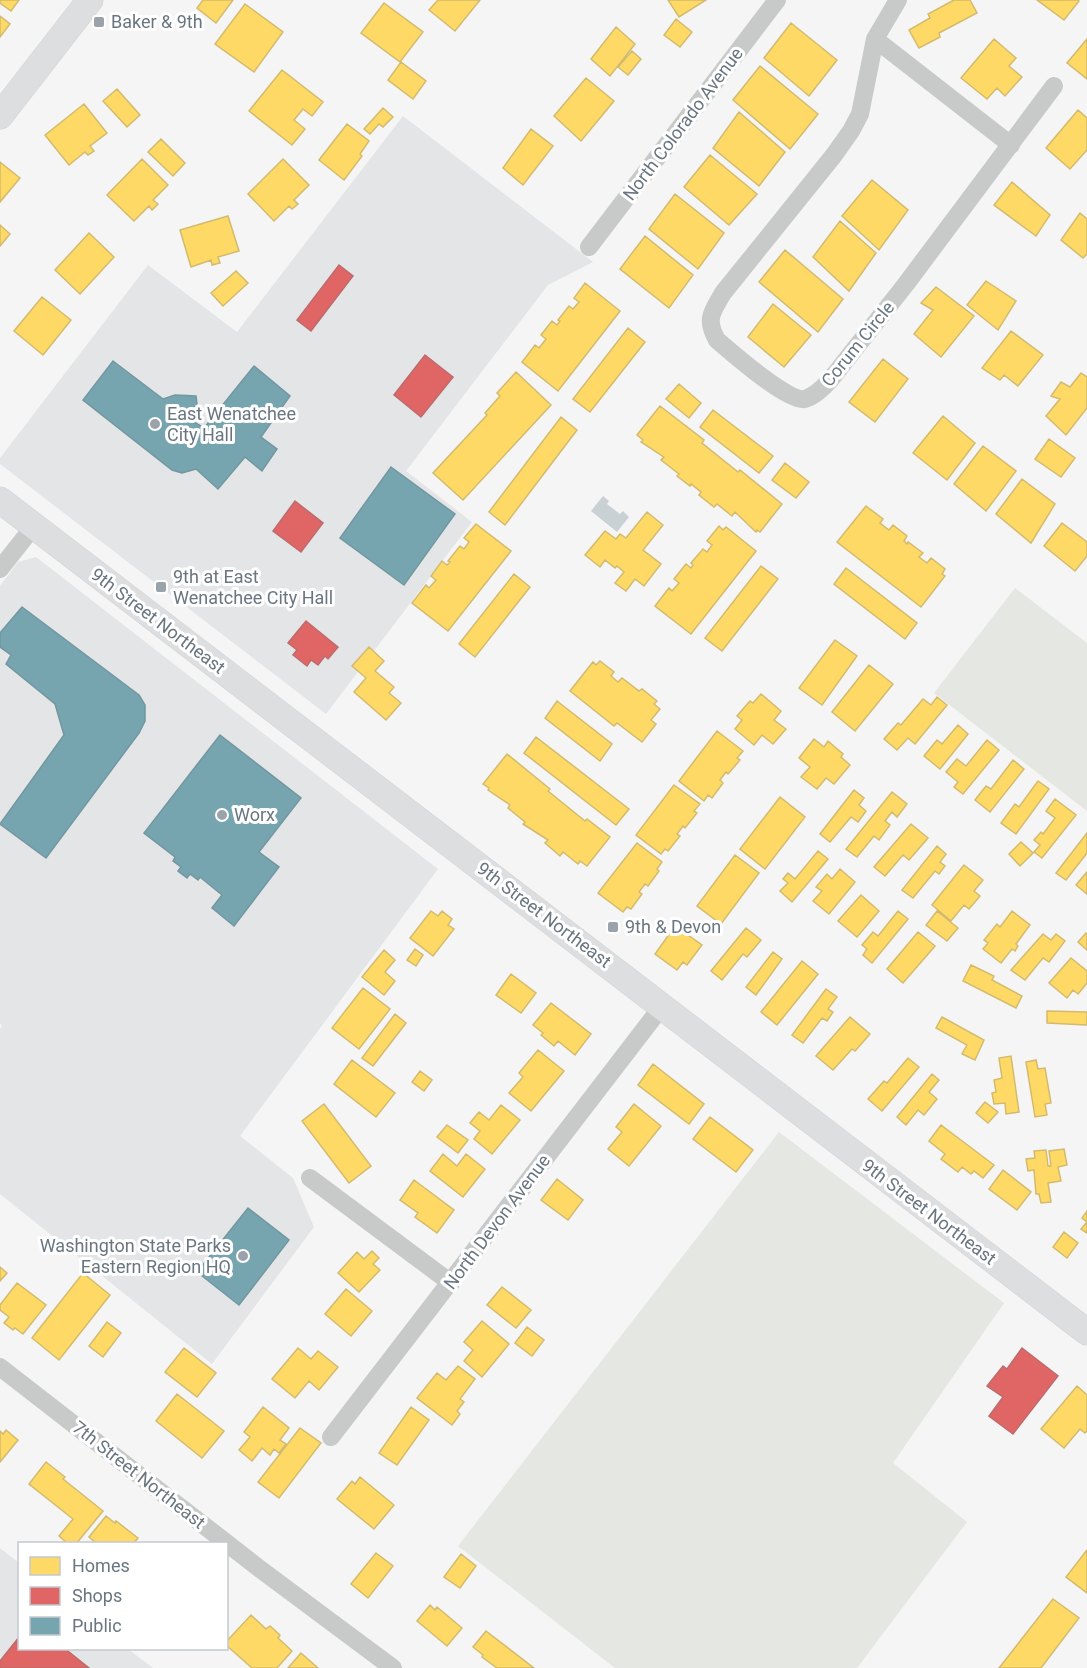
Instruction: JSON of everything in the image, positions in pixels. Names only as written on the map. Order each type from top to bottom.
[{"type":"main road","points":[[0,116],[90,0]]},
{"type":"main road","name":"9th Street Northeast","points":[[0,501],[663,1005],[820,1129],[1087,1332]]},
{"type":"street","name":"North Colorado Avenue","points":[[589,248],[777,0]]},
{"type":"street","name":"Corum Circle","points":[[898,0],[875,39],[860,114],[852,131],[723,293],[710,315],[711,329],[717,340],[779,390],[798,399],[806,399],[827,384],[906,284],[1054,86]]},
{"type":"street","points":[[875,39],[1011,145]]},
{"type":"street","points":[[0,569],[34,526]]},
{"type":"street","name":"North Devon Avenue","points":[[331,1437],[451,1284],[663,1005]]},
{"type":"street","points":[[310,1178],[451,1284]]},
{"type":"street","name":"7th Street Northeast","points":[[0,1367],[225,1542]]},
{"type":"street","name":"7th Street Northeast","points":[[228,1544],[393,1668]]},
{"type":"shaded area","points":[[403,116],[593,262],[548,285],[406,471],[472,522],[326,714],[0,464],[0,458],[148,265],[237,332]]},
{"type":"shaded area","points":[[603,496],[609,501],[607,504],[620,514],[623,511],[629,517],[617,532],[591,511]]},
{"type":"shaded area","points":[[36,557],[438,869],[240,1136],[293,1178],[314,1227],[212,1364],[0,1194],[0,1029],[2,1026],[0,1023],[0,586],[18,562]]},
{"type":"shaded area","points":[[1015,588],[1087,643],[1087,811],[934,693]]},
{"type":"shaded area","points":[[779,1132],[1004,1303],[893,1463],[967,1522],[857,1668],[615,1668],[458,1546]]},
{"type":"shaded area","points":[[0,1548],[18,1562],[18,1650],[129,1650],[153,1668],[0,1668]]},
{"type":"building: Homes","points":[[0,0],[19,0],[11,11],[0,3]]},
{"type":"building: Homes","points":[[203,0],[233,0],[216,23],[197,8]]},
{"type":"building: Homes","points":[[438,0],[480,0],[455,31],[429,10]]},
{"type":"building: Homes","points":[[668,0],[706,0],[679,17]]},
{"type":"building: Homes","points":[[954,0],[970,0],[977,13],[939,33],[940,37],[919,48],[909,30],[930,18],[928,14]]},
{"type":"building: Homes","points":[[1037,0],[1078,0],[1079,1],[1064,20]]},
{"type":"building: Homes","points":[[384,3],[423,32],[400,62],[361,33]]},
{"type":"building: Homes","points":[[245,4],[283,32],[254,72],[215,44]]},
{"type":"building: Homes","points":[[0,16],[10,24],[0,37]]},
{"type":"building: Homes","points":[[676,19],[692,32],[680,47],[664,35]]},
{"type":"building: Homes","points":[[791,23],[837,60],[809,96],[764,58]]},
{"type":"building: Homes","points":[[616,27],[635,44],[610,76],[591,59]]},
{"type":"building: Homes","points":[[994,39],[1016,58],[1009,66],[1022,77],[1005,96],[997,88],[987,99],[961,78]]},
{"type":"building: Homes","points":[[1087,39],[1087,79],[1067,63]]},
{"type":"building: Homes","points":[[632,51],[641,59],[628,75],[618,67]]},
{"type":"building: Homes","points":[[401,62],[426,81],[413,99],[388,80]]},
{"type":"building: Homes","points":[[760,66],[818,114],[790,149],[733,100]]},
{"type":"building: Homes","points":[[282,70],[323,102],[312,116],[303,109],[294,120],[305,129],[292,145],[249,111]]},
{"type":"building: Homes","points":[[586,78],[614,101],[581,141],[554,116]]},
{"type":"building: Homes","points":[[117,89],[140,115],[127,127],[103,101]]},
{"type":"building: Homes","points":[[84,104],[107,133],[90,146],[94,151],[88,155],[85,152],[69,165],[45,135]]},
{"type":"building: Homes","points":[[383,108],[393,117],[383,127],[379,124],[370,134],[364,129]]},
{"type":"building: Homes","points":[[1078,110],[1087,118],[1087,150],[1070,169],[1046,148]]},
{"type":"building: Homes","points":[[739,112],[785,152],[759,186],[713,148]]},
{"type":"building: Homes","points":[[347,124],[369,141],[360,154],[362,156],[344,180],[319,160]]},
{"type":"building: Homes","points":[[531,129],[553,146],[523,185],[503,168]]},
{"type":"building: Homes","points":[[161,139],[185,163],[173,176],[148,152]]},
{"type":"building: Homes","points":[[710,155],[757,194],[729,225],[684,187]]},
{"type":"building: Homes","points":[[142,159],[168,185],[153,200],[158,204],[152,210],[149,206],[134,221],[107,195]]},
{"type":"building: Homes","points":[[283,159],[309,185],[294,200],[298,204],[292,209],[289,206],[274,221],[248,194]]},
{"type":"building: Homes","points":[[0,162],[20,178],[0,202]]},
{"type":"building: Homes","points":[[872,180],[908,210],[879,250],[842,216]]},
{"type":"building: Homes","points":[[1012,182],[1050,215],[1036,236],[994,205]]},
{"type":"building: Homes","points":[[675,194],[724,233],[698,269],[649,229]]},
{"type":"building: Homes","points":[[1080,213],[1087,219],[1087,254],[1083,258],[1061,240]]},
{"type":"building: Homes","points":[[228,216],[239,251],[218,257],[220,263],[212,265],[211,260],[191,267],[180,230]]},
{"type":"building: Homes","points":[[840,221],[876,253],[849,291],[813,257]]},
{"type":"building: Homes","points":[[0,225],[10,234],[0,246]]},
{"type":"building: Homes","points":[[89,233],[114,257],[80,294],[55,270]]},
{"type":"building: Homes","points":[[645,236],[693,275],[669,308],[620,269]]},
{"type":"building: Homes","points":[[785,250],[843,299],[818,332],[759,282]]},
{"type":"building: Homes","points":[[236,271],[248,283],[223,306],[211,293]]},
{"type":"building: Homes","points":[[986,281],[1016,301],[998,330],[967,305]]},
{"type":"building: Homes","points":[[585,283],[620,311],[558,391],[522,362],[535,345],[539,348],[546,339],[541,335],[552,321],[557,325],[560,321],[558,320],[569,306],[573,309],[579,302],[574,298]]},
{"type":"building: Homes","points":[[936,287],[974,316],[941,357],[914,334],[933,310],[921,303]]},
{"type":"building: Homes","points":[[42,297],[71,320],[43,355],[14,331]]},
{"type":"building: Homes","points":[[773,304],[811,335],[784,367],[748,337]]},
{"type":"building: Homes","points":[[628,328],[645,342],[590,412],[573,399]]},
{"type":"building: Homes","points":[[1011,331],[1043,355],[1018,386],[1004,375],[1000,380],[982,368]]},
{"type":"building: Homes","points":[[883,359],[908,379],[875,422],[849,402]]},
{"type":"building: Homes","points":[[516,372],[551,405],[463,500],[433,473],[487,415],[485,413],[500,396],[497,393]]},
{"type":"building: Homes","points":[[1081,373],[1087,377],[1087,408],[1066,435],[1046,416],[1060,399],[1051,396],[1061,382],[1070,387]]},
{"type":"building: Homes","points":[[679,384],[701,403],[689,418],[666,399]]},
{"type":"building: Homes","points":[[660,406],[704,440],[702,443],[738,472],[740,470],[782,504],[760,532],[757,530],[756,532],[735,512],[732,516],[717,504],[714,507],[699,495],[701,492],[677,476],[679,474],[661,460],[664,457],[641,442],[643,440],[637,435]]},
{"type":"building: Homes","points":[[713,410],[773,456],[759,473],[700,427]]},
{"type":"building: Homes","points":[[943,416],[975,443],[947,480],[913,453]]},
{"type":"building: Homes","points":[[561,417],[577,430],[505,525],[489,512]]},
{"type":"building: Homes","points":[[1049,439],[1075,458],[1061,477],[1035,459]]},
{"type":"building: Homes","points":[[983,446],[1016,471],[986,511],[954,484]]},
{"type":"building: Homes","points":[[785,463],[809,482],[796,498],[772,480]]},
{"type":"building: Homes","points":[[1022,479],[1055,504],[1031,543],[996,514]]},
{"type":"building: Homes","points":[[866,506],[883,519],[880,523],[889,530],[893,525],[907,536],[904,541],[923,553],[919,557],[927,563],[931,558],[945,569],[942,574],[945,576],[921,607],[837,542]]},
{"type":"building: Homes","points":[[647,512],[663,525],[643,550],[661,564],[644,586],[635,579],[626,591],[615,583],[624,572],[605,560],[600,567],[585,555],[605,531],[616,539],[620,534],[626,538]]},
{"type":"building: Homes","points":[[1062,523],[1087,542],[1087,556],[1075,571],[1044,546]]},
{"type":"building: Homes","points":[[476,524],[511,551],[448,631],[412,603],[426,585],[429,588],[436,580],[431,576],[442,561],[447,565],[460,546],[464,549],[469,542],[464,538]]},
{"type":"building: Homes","points":[[719,526],[723,530],[726,527],[756,551],[691,634],[655,606],[669,588],[672,591],[679,583],[674,579],[686,564],[691,568],[693,565],[691,563],[703,549],[707,552],[712,545],[707,541]]},
{"type":"building: Homes","points":[[761,566],[778,579],[722,651],[705,638]]},
{"type":"building: Homes","points":[[846,568],[917,623],[905,639],[834,584]]},
{"type":"building: Homes","points":[[514,574],[530,587],[475,657],[459,644]]},
{"type":"building: Homes","points":[[835,640],[857,656],[822,705],[799,688]]},
{"type":"building: Homes","points":[[369,647],[384,661],[375,671],[394,687],[389,693],[401,703],[386,720],[354,692],[366,678],[352,666]]},
{"type":"building: Homes","points":[[600,661],[614,672],[611,676],[618,682],[622,678],[657,701],[654,704],[660,709],[651,720],[656,724],[642,742],[617,723],[614,726],[570,691],[593,662],[596,665]]},
{"type":"building: Homes","points":[[869,665],[893,684],[855,731],[832,712]]},
{"type":"building: Homes","points":[[761,694],[781,711],[774,720],[786,729],[773,744],[762,735],[754,745],[735,729],[742,720],[737,716],[750,701],[753,703]]},
{"type":"building: Homes","points":[[937,697],[947,705],[915,744],[908,738],[897,750],[884,739],[898,723],[901,725],[923,699],[931,705]]},
{"type":"building: Homes","points":[[557,701],[612,744],[600,761],[545,718]]},
{"type":"building: Homes","points":[[958,725],[968,734],[940,769],[924,756],[937,740],[942,744]]},
{"type":"building: Homes","points":[[717,731],[743,751],[737,758],[740,760],[720,780],[723,783],[712,798],[708,795],[704,801],[679,781]]},
{"type":"building: Homes","points":[[536,737],[629,809],[616,825],[524,753]]},
{"type":"building: Homes","points":[[814,739],[824,747],[828,741],[843,754],[841,757],[850,765],[834,784],[826,778],[817,789],[801,777],[810,767],[799,758]]},
{"type":"building: Homes","points":[[987,740],[999,750],[963,794],[954,787],[958,782],[946,772],[957,759],[966,766]]},
{"type":"building: Homes","points":[[507,754],[585,821],[587,819],[610,837],[587,866],[580,861],[578,864],[563,852],[560,856],[545,843],[548,840],[523,824],[525,822],[508,808],[510,805],[483,784]]},
{"type":"building: Homes","points":[[1013,760],[1024,769],[990,812],[975,800],[986,786],[991,789]]},
{"type":"building: Homes","points":[[1038,781],[1049,789],[1016,834],[1001,823],[1015,804],[1019,807]]},
{"type":"building: Homes","points":[[674,785],[700,804],[694,811],[697,813],[677,834],[680,836],[668,851],[665,849],[661,854],[636,835]]},
{"type":"building: Homes","points":[[854,790],[864,798],[859,805],[866,811],[858,822],[851,817],[830,842],[820,834]]},
{"type":"building: Homes","points":[[892,792],[907,804],[897,817],[892,812],[885,821],[890,825],[879,840],[874,836],[857,857],[846,849]]},
{"type":"building: Homes","points":[[780,797],[805,817],[765,869],[740,849]]},
{"type":"building: Homes","points":[[1055,799],[1076,815],[1042,858],[1034,852],[1040,845],[1034,840],[1041,832],[1043,834],[1055,818],[1046,811]]},
{"type":"building: Homes","points":[[911,824],[928,838],[909,860],[903,855],[885,876],[874,867]]},
{"type":"building: Homes","points":[[1087,833],[1087,853],[1066,880],[1056,873]]},
{"type":"building: Homes","points":[[1021,842],[1033,853],[1020,866],[1009,854]]},
{"type":"building: Homes","points":[[637,843],[662,862],[657,869],[659,871],[648,886],[645,884],[639,892],[642,894],[631,909],[627,907],[623,912],[598,893]]},
{"type":"building: Homes","points":[[937,846],[946,854],[940,862],[945,866],[939,874],[935,871],[913,898],[902,890]]},
{"type":"building: Homes","points":[[818,851],[828,859],[792,902],[780,891],[788,883],[783,879],[788,873],[795,879]]},
{"type":"building: Homes","points":[[735,855],[759,873],[721,924],[697,906]]},
{"type":"building: Homes","points":[[964,865],[983,880],[974,891],[980,896],[969,909],[964,905],[951,921],[932,905]]},
{"type":"building: Homes","points":[[840,869],[855,882],[829,914],[813,901],[822,891],[816,887],[827,874],[832,879]]},
{"type":"building: Homes","points":[[1087,872],[1087,894],[1076,885]]},
{"type":"building: Homes","points":[[861,895],[879,911],[857,937],[838,921]]},
{"type":"building: Homes","points":[[431,911],[438,916],[442,911],[452,919],[448,925],[454,929],[433,956],[410,938]]},
{"type":"building: Homes","points":[[898,911],[908,919],[872,963],[863,955],[867,949],[862,945],[873,932],[878,936]]},
{"type":"building: Homes","points":[[937,911],[958,928],[947,941],[926,925]]},
{"type":"building: Homes","points":[[1012,911],[1030,925],[1016,944],[1018,946],[1015,951],[1012,949],[1001,963],[983,949],[988,943],[984,940],[997,924],[1000,927]]},
{"type":"building: Homes","points":[[675,926],[702,945],[687,965],[683,962],[677,970],[655,954]]},
{"type":"building: Homes","points":[[746,928],[761,940],[747,957],[743,954],[722,980],[711,971]]},
{"type":"building: Homes","points":[[918,932],[935,946],[903,983],[887,969]]},
{"type":"building: Homes","points":[[1043,934],[1051,940],[1056,934],[1065,941],[1049,962],[1043,958],[1025,980],[1011,970]]},
{"type":"building: Homes","points":[[1087,934],[1087,950],[1078,942]]},
{"type":"building: Homes","points":[[415,949],[423,955],[416,966],[407,960]]},
{"type":"building: Homes","points":[[384,950],[395,960],[385,972],[395,981],[384,995],[362,977]]},
{"type":"building: Homes","points":[[773,952],[782,959],[756,995],[746,987]]},
{"type":"building: Homes","points":[[1071,958],[1087,971],[1087,983],[1078,994],[1073,990],[1067,998],[1049,983]]},
{"type":"building: Homes","points":[[802,961],[818,974],[777,1025],[761,1012]]},
{"type":"building: Homes","points":[[971,965],[994,976],[992,980],[1022,996],[1016,1008],[963,981]]},
{"type":"building: Homes","points":[[511,974],[536,993],[521,1013],[496,995]]},
{"type":"building: Homes","points":[[363,988],[390,1009],[359,1049],[332,1028]]},
{"type":"building: Homes","points":[[826,989],[837,997],[828,1009],[833,1012],[827,1021],[822,1018],[803,1043],[792,1035]]},
{"type":"building: Homes","points":[[551,1003],[591,1034],[575,1055],[558,1041],[554,1046],[533,1025]]},
{"type":"building: Homes","points":[[1047,1011],[1087,1012],[1087,1025],[1047,1023]]},
{"type":"building: Homes","points":[[395,1014],[406,1023],[373,1066],[362,1058]]},
{"type":"building: Homes","points":[[850,1017],[870,1034],[855,1051],[852,1049],[833,1070],[816,1056]]},
{"type":"building: Homes","points":[[942,1017],[984,1040],[975,1060],[962,1054],[967,1045],[936,1028]]},
{"type":"building: Homes","points":[[538,1050],[564,1071],[531,1111],[509,1093],[523,1077],[519,1073]]},
{"type":"building: Homes","points":[[1011,1056],[1019,1112],[1006,1114],[1005,1103],[994,1104],[992,1093],[996,1092],[994,1080],[1002,1078],[999,1058]]},
{"type":"building: Homes","points":[[908,1058],[919,1067],[882,1111],[868,1099],[884,1081],[887,1083]]},
{"type":"building: Homes","points":[[352,1060],[395,1093],[376,1117],[334,1084]]},
{"type":"building: Homes","points":[[1036,1060],[1038,1069],[1045,1068],[1051,1103],[1045,1104],[1047,1115],[1035,1117],[1026,1062]]},
{"type":"building: Homes","points":[[653,1064],[704,1104],[689,1124],[638,1085]]},
{"type":"building: Homes","points":[[420,1071],[432,1080],[424,1091],[412,1082]]},
{"type":"building: Homes","points":[[932,1074],[939,1080],[929,1092],[937,1099],[924,1115],[918,1110],[906,1125],[897,1117]]},
{"type":"building: Homes","points":[[985,1102],[998,1112],[988,1123],[976,1113]]},
{"type":"building: Homes","points":[[324,1104],[371,1166],[349,1183],[302,1121]]},
{"type":"building: Homes","points":[[634,1104],[661,1126],[629,1166],[608,1149],[622,1132],[616,1127]]},
{"type":"building: Homes","points":[[501,1105],[520,1120],[492,1154],[474,1139],[480,1131],[470,1123],[479,1112],[489,1120]]},
{"type":"building: Homes","points":[[710,1117],[753,1150],[736,1172],[693,1139]]},
{"type":"building: Homes","points":[[447,1125],[468,1140],[458,1153],[437,1137]]},
{"type":"building: Homes","points":[[941,1125],[994,1165],[983,1178],[974,1171],[971,1174],[962,1167],[958,1172],[941,1159],[945,1154],[929,1141]]},
{"type":"building: Homes","points":[[1064,1149],[1067,1165],[1058,1167],[1061,1181],[1048,1183],[1051,1202],[1041,1203],[1039,1194],[1036,1194],[1034,1170],[1028,1171],[1026,1159],[1035,1158],[1034,1151],[1046,1150],[1048,1166],[1051,1166],[1049,1151]]},
{"type":"building: Homes","points":[[443,1154],[457,1166],[466,1154],[485,1169],[463,1197],[430,1171]]},
{"type":"building: Homes","points":[[1003,1170],[1031,1192],[1017,1210],[989,1189]]},
{"type":"building: Homes","points":[[557,1179],[583,1200],[568,1220],[541,1200]]},
{"type":"building: Homes","points":[[414,1180],[454,1210],[437,1233],[415,1217],[418,1213],[400,1200]]},
{"type":"building: Homes","points":[[1087,1211],[1087,1222],[1082,1218]]},
{"type":"building: Homes","points":[[1087,1222],[1087,1233],[1081,1229]]},
{"type":"building: Homes","points":[[1064,1232],[1078,1243],[1067,1258],[1053,1247]]},
{"type":"building: Homes","points":[[372,1251],[379,1258],[373,1264],[380,1270],[359,1292],[338,1273],[357,1252],[364,1259]]},
{"type":"building: Homes","points":[[0,1267],[7,1273],[0,1281]]},
{"type":"building: Homes","points":[[83,1273],[110,1295],[59,1360],[32,1338]]},
{"type":"building: Homes","points":[[17,1283],[46,1305],[23,1334],[4,1323],[9,1317],[0,1310],[0,1305]]},
{"type":"building: Homes","points":[[502,1287],[531,1310],[516,1328],[487,1305]]},
{"type":"building: Homes","points":[[346,1289],[372,1311],[351,1336],[325,1314]]},
{"type":"building: Homes","points":[[482,1321],[509,1344],[482,1377],[464,1361],[473,1350],[464,1342]]},
{"type":"building: Homes","points":[[107,1322],[121,1333],[103,1357],[89,1346]]},
{"type":"building: Homes","points":[[527,1327],[544,1340],[532,1356],[515,1343]]},
{"type":"building: Homes","points":[[184,1348],[216,1373],[197,1397],[165,1372]]},
{"type":"building: Homes","points":[[298,1348],[311,1359],[318,1351],[338,1367],[319,1390],[309,1381],[295,1398],[272,1379]]},
{"type":"building: Homes","points":[[458,1366],[475,1379],[460,1399],[464,1402],[457,1411],[460,1414],[452,1425],[417,1398],[437,1373],[446,1380]]},
{"type":"building: Homes","points":[[1077,1386],[1087,1395],[1087,1431],[1085,1433],[1080,1429],[1064,1448],[1041,1429]]},
{"type":"building: Homes","points":[[177,1394],[224,1431],[202,1458],[156,1421]]},
{"type":"building: Homes","points":[[263,1407],[289,1428],[280,1440],[286,1444],[279,1453],[274,1449],[270,1455],[262,1448],[252,1461],[239,1450],[250,1437],[244,1432]]},
{"type":"building: Homes","points":[[411,1407],[429,1420],[397,1465],[379,1453]]},
{"type":"building: Homes","points":[[300,1428],[321,1443],[279,1498],[258,1482]]},
{"type":"building: Homes","points":[[6,1430],[18,1440],[0,1462],[0,1431],[3,1434]]},
{"type":"building: Homes","points":[[46,1462],[65,1477],[63,1479],[103,1511],[78,1542],[66,1542],[59,1536],[73,1519],[29,1484]]},
{"type":"building: Homes","points":[[360,1477],[394,1505],[374,1529],[337,1499],[352,1481],[355,1484]]},
{"type":"building: Homes","points":[[106,1516],[138,1538],[135,1542],[95,1542],[89,1537]]},
{"type":"building: Homes","points":[[1087,1550],[1087,1593],[1066,1577]]},
{"type":"building: Homes","points":[[376,1553],[393,1566],[368,1598],[351,1584]]},
{"type":"building: Homes","points":[[461,1554],[476,1566],[460,1588],[444,1577]]},
{"type":"building: Homes","points":[[1053,1599],[1079,1618],[1041,1668],[999,1668]]},
{"type":"building: Homes","points":[[430,1605],[435,1610],[437,1607],[462,1628],[447,1646],[417,1621]]},
{"type":"building: Homes","points":[[251,1615],[266,1629],[270,1626],[280,1635],[278,1638],[292,1651],[277,1668],[252,1668],[228,1647],[228,1640]]},
{"type":"building: Homes","points":[[486,1631],[534,1668],[497,1668],[482,1657],[483,1655],[473,1647]]},
{"type":"building: Homes","points":[[301,1653],[318,1668],[288,1668]]},
{"type":"building: Shops","points":[[339,265],[353,276],[311,331],[297,320]]},
{"type":"building: Shops","points":[[425,355],[453,377],[421,417],[394,395]]},
{"type":"building: Shops","points":[[295,501],[323,523],[301,552],[273,531]]},
{"type":"building: Shops","points":[[306,621],[338,647],[328,659],[325,656],[318,665],[311,660],[307,666],[293,655],[297,650],[288,643]]},
{"type":"building: Shops","points":[[1022,1348],[1058,1376],[1013,1434],[989,1416],[1003,1397],[987,1386],[1003,1366],[1007,1369]]},
{"type":"building: Shops","points":[[18,1638],[18,1650],[66,1650],[89,1668],[0,1668],[0,1661]]},
{"type":"building: Public","name":"East Wenatchee City Hall","points":[[113,361],[163,399],[175,395],[196,396],[197,404],[189,419],[204,428],[254,366],[290,396],[261,437],[277,449],[262,471],[245,457],[218,489],[196,469],[182,473],[172,470],[83,400]]},
{"type":"building: Public","points":[[391,467],[455,514],[404,585],[340,538]]},
{"type":"building: Public","points":[[22,607],[139,695],[145,705],[145,721],[139,733],[46,858],[0,824],[64,735],[55,704],[6,664],[11,655],[0,647],[0,633]]},
{"type":"building: Public","name":"Worx","points":[[220,735],[301,798],[259,852],[279,867],[234,926],[212,908],[222,895],[200,877],[198,880],[190,874],[187,878],[178,871],[181,867],[173,861],[175,857],[144,833]]},
{"type":"building: Public","name":"Washington State Parks Eastern Region HQ","points":[[248,1208],[289,1240],[239,1305],[197,1272]]},
{"type":"place","name":"Baker & 9th","points":[[99,22]]},
{"type":"place","name":"East Wenatchee City Hall","points":[[155,424]]},
{"type":"place","name":"9th at East Wenatchee City Hall","points":[[161,587]]},
{"type":"place","name":"Worx","points":[[222,815]]},
{"type":"place","name":"9th & Devon","points":[[613,927]]},
{"type":"place","name":"Washington State Parks Eastern Region HQ","points":[[243,1256]]}]
